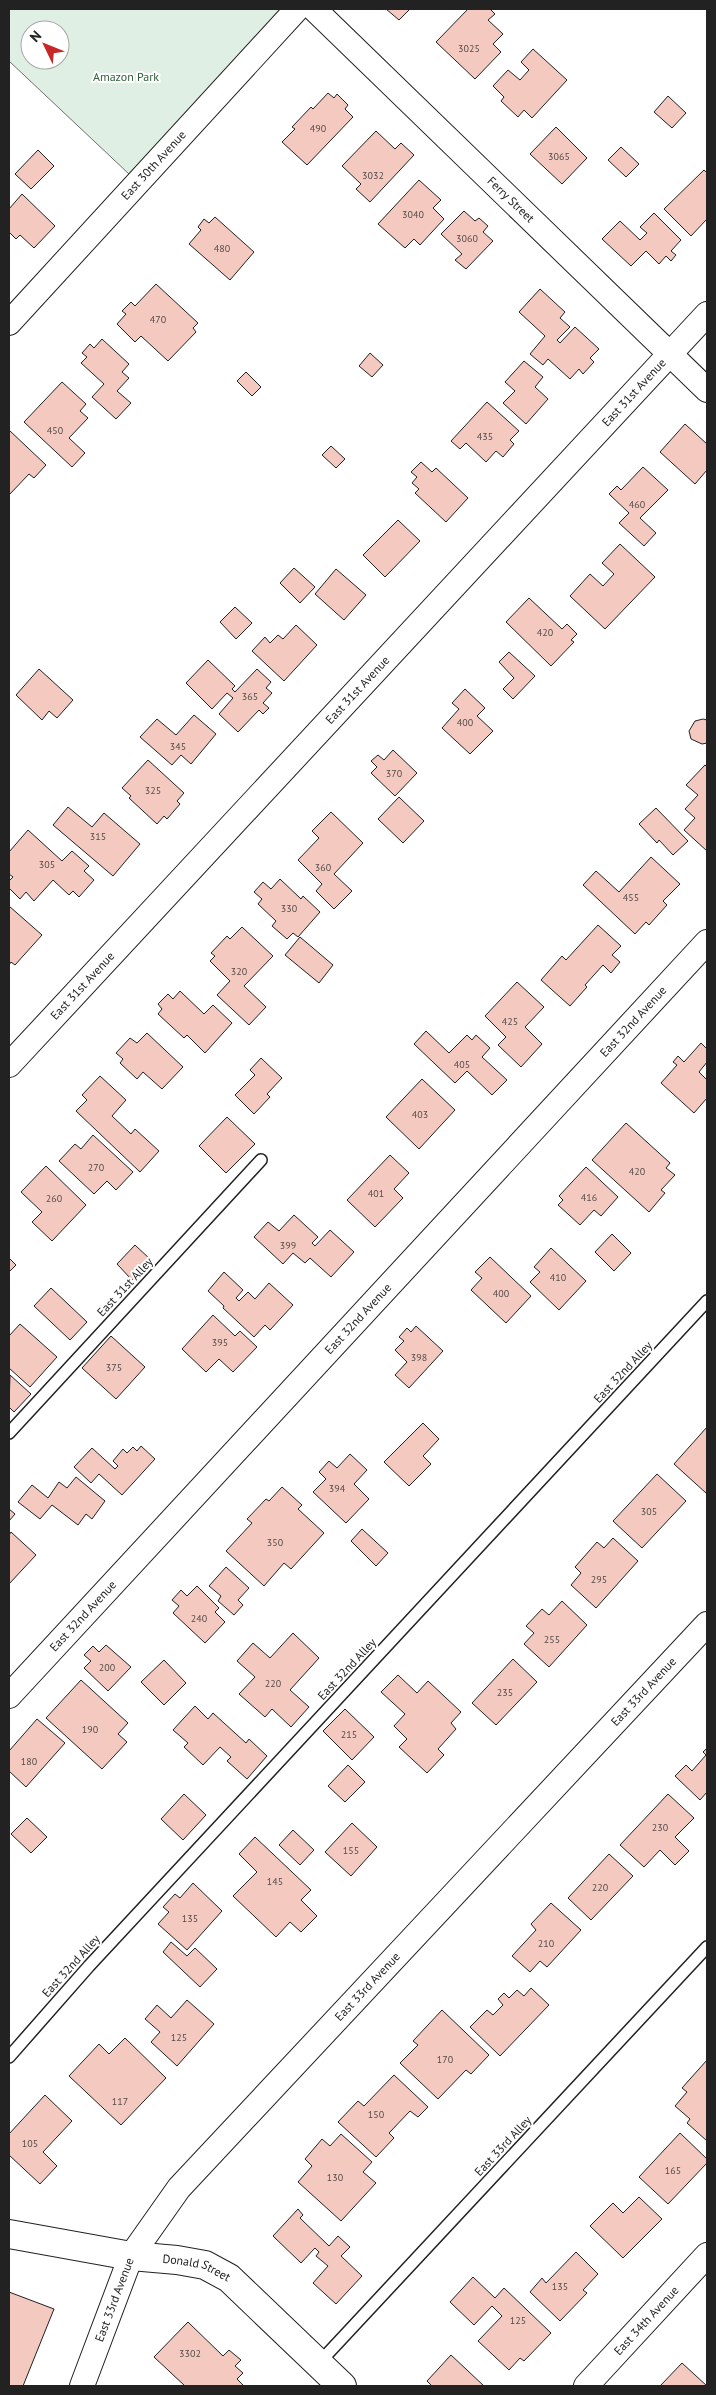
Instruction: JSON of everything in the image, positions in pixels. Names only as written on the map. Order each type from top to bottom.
[{"type":"street","name":"East 30th Avenue","points":[[11,317],[298,9]]},
{"type":"street","name":"Ferry Street","points":[[314,9],[707,390]]},
{"type":"street","name":"East 31st Avenue","points":[[9,1066],[707,314]]},
{"type":"street","name":"East 32nd Avenue","points":[[9,1696],[707,942]]},
{"type":"street","name":"East 33rd Avenue","points":[[82,2386],[130,2256],[180,2188],[707,1624]]},
{"type":"street","name":"Donald Street","points":[[9,2234],[130,2256],[177,2260],[205,2265],[229,2278],[342,2386]]},
{"type":"street","name":"East 34th Avenue","points":[[586,2386],[707,2255]]},
{"type":"lane","name":"East 31st Alley","points":[[9,1433],[261,1160]]},
{"type":"lane","name":"East 32nd Alley","points":[[9,2057],[89,1966],[707,1302]]},
{"type":"lane","name":"East 33rd Alley","points":[[318,2364],[707,1946]]},
{"type":"green space","name":"Amazon Park","points":[[9,9],[283,9],[129,174],[9,61]]},
{"type":"building","points":[[386,9],[410,9],[399,20]]},
{"type":"building","points":[[468,9],[490,9],[495,14],[488,20],[503,34],[493,44],[501,52],[475,79],[436,42]]},
{"type":"building","points":[[533,49],[567,80],[532,118],[524,110],[518,117],[501,101],[504,97],[493,86],[508,70],[520,80],[529,70],[521,62]]},
{"type":"building","points":[[328,93],[334,98],[337,94],[348,105],[345,109],[353,117],[307,165],[282,142],[295,129],[292,127]]},
{"type":"building","points":[[668,96],[686,113],[672,128],[654,112]]},
{"type":"building","points":[[556,127],[587,158],[562,184],[530,154]]},
{"type":"building","points":[[376,131],[395,149],[401,143],[414,155],[370,202],[356,189],[361,184],[342,166]]},
{"type":"building","points":[[621,147],[639,164],[626,177],[608,160]]},
{"type":"building","points":[[38,150],[54,166],[31,189],[15,174]]},
{"type":"building","points":[[704,170],[707,173],[707,219],[691,236],[664,209]]},
{"type":"building","points":[[419,180],[441,200],[433,208],[444,219],[420,245],[414,239],[405,248],[378,224]]},
{"type":"building","points":[[22,194],[55,226],[34,248],[20,235],[16,239],[9,232],[9,209]]},
{"type":"building","points":[[464,211],[475,221],[479,218],[488,226],[483,232],[493,241],[466,269],[455,260],[462,254],[441,234]]},
{"type":"building","points":[[654,213],[681,240],[671,251],[676,255],[671,261],[666,256],[659,264],[646,251],[631,266],[602,239],[620,221],[640,240],[647,233],[640,227]]},
{"type":"building","points":[[215,217],[254,252],[230,280],[189,244],[201,230],[198,227],[204,219],[209,223]]},
{"type":"building","points":[[156,284],[198,323],[193,328],[196,332],[168,361],[141,336],[135,342],[117,324],[126,314],[122,311],[131,302],[135,306]]},
{"type":"building","points":[[540,289],[565,312],[560,318],[570,327],[557,340],[560,343],[575,327],[599,349],[590,358],[594,362],[583,374],[579,369],[570,379],[548,359],[543,365],[530,354],[545,336],[519,312]]},
{"type":"building","points":[[102,339],[129,364],[122,372],[129,378],[117,391],[131,403],[116,419],[92,397],[104,384],[81,363],[87,357],[82,353],[90,344],[94,348]]},
{"type":"building","points":[[370,353],[383,365],[372,377],[359,366]]},
{"type":"building","points":[[524,361],[543,377],[535,387],[548,399],[526,424],[503,403],[515,391],[505,382]]},
{"type":"building","points":[[246,372],[261,387],[252,396],[237,381]]},
{"type":"building","points":[[62,382],[86,404],[80,411],[88,418],[69,438],[85,453],[72,467],[24,422]]},
{"type":"building","points":[[487,402],[519,431],[510,440],[514,444],[503,457],[496,451],[486,462],[466,443],[460,449],[451,441]]},
{"type":"building","points":[[685,424],[707,444],[707,470],[695,484],[660,452]]},
{"type":"building","points":[[9,430],[46,465],[34,478],[29,474],[9,495]]},
{"type":"building","points":[[331,446],[345,459],[336,468],[322,455]]},
{"type":"building","points":[[421,462],[432,472],[436,468],[468,498],[446,522],[415,493],[419,489],[412,483],[417,477],[411,472]]},
{"type":"building","points":[[643,467],[668,490],[640,518],[656,533],[644,546],[619,523],[629,513],[609,494],[617,486],[621,490]]},
{"type":"building","points":[[398,520],[420,541],[385,577],[363,555]]},
{"type":"building","points":[[620,544],[655,577],[605,629],[570,596],[590,574],[603,586],[614,574],[602,563]]},
{"type":"building","points":[[294,568],[315,587],[300,603],[280,583]]},
{"type":"building","points":[[336,569],[366,595],[344,620],[315,594]]},
{"type":"building","points":[[529,598],[562,629],[567,624],[577,634],[571,640],[574,642],[551,666],[506,622]]},
{"type":"building","points":[[235,607],[252,623],[236,639],[220,622]]},
{"type":"building","points":[[296,625],[317,645],[284,681],[252,651],[265,637],[270,643],[278,635],[283,639]]},
{"type":"building","points":[[509,652],[535,676],[513,699],[503,689],[514,678],[499,662]]},
{"type":"building","points":[[208,660],[235,686],[232,689],[235,692],[257,669],[271,682],[266,688],[272,693],[263,703],[269,708],[263,714],[259,710],[238,732],[219,714],[233,698],[227,693],[212,709],[186,683]]},
{"type":"building","points":[[39,669],[73,700],[57,718],[49,711],[42,720],[16,695]]},
{"type":"building","points":[[465,689],[485,708],[477,716],[493,731],[470,754],[442,728],[459,709],[452,703]]},
{"type":"building","points":[[194,715],[216,734],[191,764],[181,755],[172,765],[140,737],[157,719],[176,735]]},
{"type":"building","points":[[707,720],[707,743],[702,744],[691,739],[689,731],[695,721]]},
{"type":"building","points":[[393,750],[417,773],[395,796],[371,773],[377,767],[371,761],[378,755],[384,760]]},
{"type":"building","points":[[148,760],[184,793],[177,801],[180,804],[167,819],[164,816],[157,824],[129,798],[131,796],[122,788]]},
{"type":"building","points":[[705,765],[707,767],[707,851],[684,830],[695,818],[685,809],[698,795],[686,785]]},
{"type":"building","points":[[399,797],[424,821],[403,843],[378,819]]},
{"type":"building","points":[[68,807],[92,827],[104,813],[140,844],[113,876],[53,825]]},
{"type":"building","points":[[656,808],[688,841],[673,855],[659,840],[657,843],[639,824]]},
{"type":"building","points":[[331,812],[363,843],[334,874],[352,891],[334,909],[316,891],[322,884],[298,860],[319,838],[312,831]]},
{"type":"building","points":[[28,830],[62,861],[72,851],[89,866],[84,871],[94,880],[79,897],[73,891],[69,895],[53,880],[34,901],[26,892],[20,899],[9,888],[9,881],[13,877],[9,874],[9,852]]},
{"type":"building","points":[[651,857],[680,884],[663,901],[667,905],[649,925],[646,922],[635,934],[583,885],[596,871],[619,892]]},
{"type":"building","points":[[280,879],[301,899],[303,896],[320,912],[298,937],[293,933],[287,939],[272,926],[276,921],[258,904],[262,899],[254,892],[263,882],[271,889]]},
{"type":"building","points":[[9,906],[42,935],[15,965],[11,962],[9,965]]},
{"type":"building","points":[[598,925],[621,946],[612,955],[620,962],[611,973],[603,965],[570,1006],[541,980],[562,956],[566,960]]},
{"type":"building","points":[[242,927],[273,956],[244,986],[266,1007],[249,1025],[217,995],[230,981],[210,961],[215,956],[211,953],[227,936],[230,939]]},
{"type":"building","points":[[300,937],[333,965],[319,983],[285,955]]},
{"type":"building","points":[[517,982],[544,1007],[525,1027],[542,1044],[521,1067],[498,1045],[506,1037],[485,1016]]},
{"type":"building","points":[[180,991],[204,1014],[213,1005],[232,1023],[205,1053],[187,1035],[184,1038],[158,1014],[162,1009],[158,1004],[168,994],[173,999]]},
{"type":"building","points":[[426,1031],[449,1053],[467,1035],[472,1040],[476,1035],[490,1048],[482,1057],[507,1080],[492,1095],[467,1071],[455,1083],[414,1044]]},
{"type":"building","points":[[147,1033],[183,1067],[162,1089],[143,1072],[137,1079],[120,1063],[123,1059],[116,1053],[130,1038],[137,1043]]},
{"type":"building","points":[[701,1043],[707,1049],[707,1062],[699,1072],[707,1080],[707,1098],[694,1113],[661,1083],[677,1065],[673,1062],[678,1056],[684,1062]]},
{"type":"building","points":[[261,1058],[282,1078],[267,1094],[270,1097],[254,1114],[235,1095],[255,1075],[250,1070]]},
{"type":"building","points":[[100,1076],[126,1100],[112,1116],[131,1134],[135,1129],[159,1151],[140,1172],[76,1111],[87,1100],[82,1095]]},
{"type":"building","points":[[422,1079],[455,1110],[419,1149],[386,1117]]},
{"type":"building","points":[[227,1117],[255,1144],[226,1173],[199,1146]]},
{"type":"building","points":[[626,1123],[670,1163],[666,1168],[675,1175],[661,1190],[665,1193],[649,1212],[592,1160]]},
{"type":"building","points":[[93,1135],[133,1172],[116,1190],[107,1181],[94,1194],[59,1161],[75,1144],[81,1149]]},
{"type":"building","points":[[390,1155],[409,1173],[394,1189],[403,1198],[375,1227],[347,1200]]},
{"type":"building","points":[[46,1166],[86,1205],[52,1241],[32,1222],[42,1212],[21,1192]]},
{"type":"building","points":[[586,1167],[618,1197],[601,1216],[594,1210],[580,1225],[558,1205],[563,1200],[559,1196]]},
{"type":"building","points":[[294,1215],[318,1237],[312,1243],[315,1246],[330,1230],[354,1252],[331,1277],[310,1258],[305,1263],[293,1253],[283,1264],[254,1237],[268,1222],[279,1231]]},
{"type":"building","points":[[612,1234],[631,1253],[614,1271],[595,1252]]},
{"type":"building","points":[[135,1245],[151,1260],[132,1280],[117,1264]]},
{"type":"building","points":[[551,1248],[586,1281],[559,1310],[530,1282],[540,1272],[534,1267]]},
{"type":"building","points":[[490,1257],[531,1296],[506,1323],[471,1290],[482,1278],[475,1272]]},
{"type":"building","points":[[9,1258],[16,1265],[9,1272]]},
{"type":"building","points":[[224,1272],[243,1290],[236,1298],[239,1301],[248,1292],[255,1299],[269,1283],[293,1305],[270,1330],[265,1325],[254,1337],[208,1291]]},
{"type":"building","points":[[51,1288],[87,1322],[70,1340],[34,1306]]},
{"type":"building","points":[[213,1315],[235,1336],[240,1331],[257,1347],[233,1372],[219,1359],[206,1372],[182,1349]]},
{"type":"building","points":[[20,1324],[57,1357],[30,1387],[9,1368],[9,1336]]},
{"type":"building","points":[[416,1326],[443,1351],[409,1388],[395,1375],[407,1362],[395,1350],[404,1341],[399,1337],[407,1328],[411,1332]]},
{"type":"building","points":[[111,1336],[145,1367],[116,1399],[82,1368]]},
{"type":"building","points":[[10,1375],[31,1394],[14,1412],[9,1407]]},
{"type":"building","points":[[423,1423],[439,1439],[423,1456],[431,1464],[409,1486],[384,1462]]},
{"type":"building","points":[[707,1427],[707,1492],[706,1493],[674,1464]]},
{"type":"building","points":[[141,1446],[155,1459],[122,1495],[99,1474],[91,1483],[74,1467],[92,1448],[115,1469],[118,1466],[113,1461],[123,1449],[127,1453],[133,1447],[137,1451]]},
{"type":"building","points":[[350,1454],[367,1470],[354,1484],[369,1499],[346,1523],[313,1492],[326,1479],[319,1472],[329,1461],[337,1468]]},
{"type":"building","points":[[657,1474],[686,1501],[642,1548],[613,1521]]},
{"type":"building","points":[[76,1477],[105,1501],[92,1519],[86,1514],[78,1525],[52,1505],[40,1519],[18,1502],[32,1485],[48,1498],[59,1482],[67,1488]]},
{"type":"building","points":[[282,1487],[302,1505],[298,1509],[324,1533],[291,1569],[284,1563],[264,1586],[226,1551],[252,1523],[247,1519],[266,1499],[269,1501]]},
{"type":"building","points":[[9,1509],[15,1514],[9,1521]]},
{"type":"building","points":[[362,1529],[388,1553],[376,1566],[351,1541]]},
{"type":"building","points":[[11,1532],[36,1555],[9,1584],[9,1535]]},
{"type":"building","points":[[613,1538],[638,1561],[596,1608],[571,1585],[581,1573],[575,1567],[597,1542],[604,1548]]},
{"type":"building","points":[[226,1567],[249,1588],[238,1600],[243,1605],[234,1615],[218,1601],[221,1596],[209,1586]]},
{"type":"building","points":[[197,1586],[219,1608],[215,1612],[225,1622],[205,1643],[173,1613],[179,1606],[172,1600],[181,1590],[187,1596]]},
{"type":"building","points":[[562,1601],[587,1625],[549,1667],[524,1644],[534,1633],[526,1626],[542,1609],[549,1615]]},
{"type":"building","points":[[293,1633],[319,1658],[290,1690],[309,1707],[291,1727],[272,1709],[265,1717],[239,1694],[255,1677],[237,1661],[253,1643],[270,1658]]},
{"type":"building","points":[[106,1645],[131,1667],[108,1691],[84,1668],[91,1661],[84,1655],[93,1646],[99,1652]]},
{"type":"building","points":[[513,1659],[537,1682],[496,1725],[472,1703]]},
{"type":"building","points":[[164,1660],[186,1683],[164,1705],[141,1682]]},
{"type":"building","points":[[398,1675],[417,1693],[428,1681],[461,1712],[451,1723],[456,1729],[438,1749],[444,1755],[427,1773],[399,1747],[407,1739],[394,1726],[405,1714],[381,1692]]},
{"type":"building","points":[[81,1680],[128,1723],[118,1734],[127,1742],[102,1769],[46,1718]]},
{"type":"building","points":[[195,1706],[208,1719],[213,1713],[246,1743],[249,1739],[267,1756],[247,1779],[227,1761],[231,1757],[220,1747],[203,1765],[184,1747],[188,1743],[173,1730]]},
{"type":"building","points":[[345,1709],[374,1737],[352,1760],[323,1731]]},
{"type":"building","points":[[37,1719],[65,1743],[26,1787],[9,1771],[9,1751]]},
{"type":"building","points":[[707,1748],[707,1792],[700,1800],[675,1776],[686,1765],[692,1771],[706,1755],[703,1752]]},
{"type":"building","points":[[348,1765],[365,1782],[345,1802],[328,1786]]},
{"type":"building","points":[[184,1794],[206,1815],[183,1840],[161,1819]]},
{"type":"building","points":[[668,1794],[694,1818],[675,1837],[689,1851],[675,1865],[660,1850],[644,1867],[620,1845]]},
{"type":"building","points":[[27,1818],[47,1837],[31,1853],[11,1834]]},
{"type":"building","points":[[352,1823],[377,1847],[351,1876],[325,1852]]},
{"type":"building","points":[[293,1830],[314,1850],[300,1865],[279,1845]]},
{"type":"building","points":[[255,1837],[311,1890],[301,1900],[317,1916],[301,1932],[290,1922],[276,1937],[233,1896],[257,1872],[239,1854]]},
{"type":"building","points":[[609,1854],[633,1876],[591,1920],[568,1898]]},
{"type":"building","points":[[193,1883],[222,1911],[187,1950],[158,1924],[169,1912],[163,1907],[175,1894],[180,1898]]},
{"type":"building","points":[[551,1903],[581,1930],[547,1967],[540,1961],[530,1972],[512,1956],[536,1930],[531,1924]]},
{"type":"building","points":[[171,1942],[187,1956],[195,1948],[217,1969],[200,1987],[163,1952]]},
{"type":"building","points":[[531,1988],[549,2005],[500,2056],[470,2027],[487,2010],[493,2015],[503,2005],[498,1999],[504,1993],[509,1998],[517,1990],[524,1996]]},
{"type":"building","points":[[187,2000],[214,2024],[177,2066],[151,2042],[160,2032],[145,2019],[157,2005],[171,2018]]},
{"type":"building","points":[[442,2010],[489,2055],[471,2074],[466,2070],[438,2099],[400,2063],[418,2045],[413,2041]]},
{"type":"building","points":[[125,2038],[166,2078],[121,2125],[69,2076],[99,2044],[109,2054]]},
{"type":"building","points":[[707,2060],[707,2141],[687,2123],[690,2119],[675,2106],[687,2092],[682,2088]]},
{"type":"building","points":[[394,2075],[428,2107],[418,2117],[410,2111],[389,2133],[394,2138],[376,2157],[338,2122],[358,2101],[364,2106]]},
{"type":"building","points":[[45,2095],[72,2121],[43,2152],[57,2166],[40,2184],[9,2155],[9,2134]]},
{"type":"building","points":[[680,2133],[707,2159],[707,2163],[668,2204],[639,2177]]},
{"type":"building","points":[[341,2134],[372,2162],[363,2172],[376,2183],[341,2221],[298,2182],[312,2166],[305,2159],[322,2139],[330,2146]]},
{"type":"building","points":[[639,2197],[662,2219],[623,2258],[590,2226],[613,2203],[623,2213]]},
{"type":"building","points":[[298,2209],[303,2215],[300,2218],[329,2246],[338,2236],[350,2247],[341,2256],[362,2276],[336,2304],[313,2283],[328,2266],[316,2256],[319,2252],[315,2248],[301,2263],[273,2236]]},
{"type":"building","points":[[576,2252],[598,2274],[583,2290],[587,2293],[560,2321],[530,2292],[542,2278],[546,2283]]},
{"type":"building","points":[[473,2277],[495,2298],[504,2288],[551,2333],[524,2361],[520,2358],[509,2370],[478,2341],[502,2316],[492,2306],[474,2325],[450,2302]]},
{"type":"building","points":[[9,2292],[54,2309],[23,2386],[9,2386]]},
{"type":"building","points":[[188,2322],[223,2356],[229,2350],[241,2360],[235,2366],[243,2373],[237,2379],[244,2386],[185,2386],[154,2357]]},
{"type":"building","points":[[451,2355],[484,2386],[432,2386],[427,2381]]},
{"type":"building","points":[[682,2363],[707,2386],[660,2386]]}]
